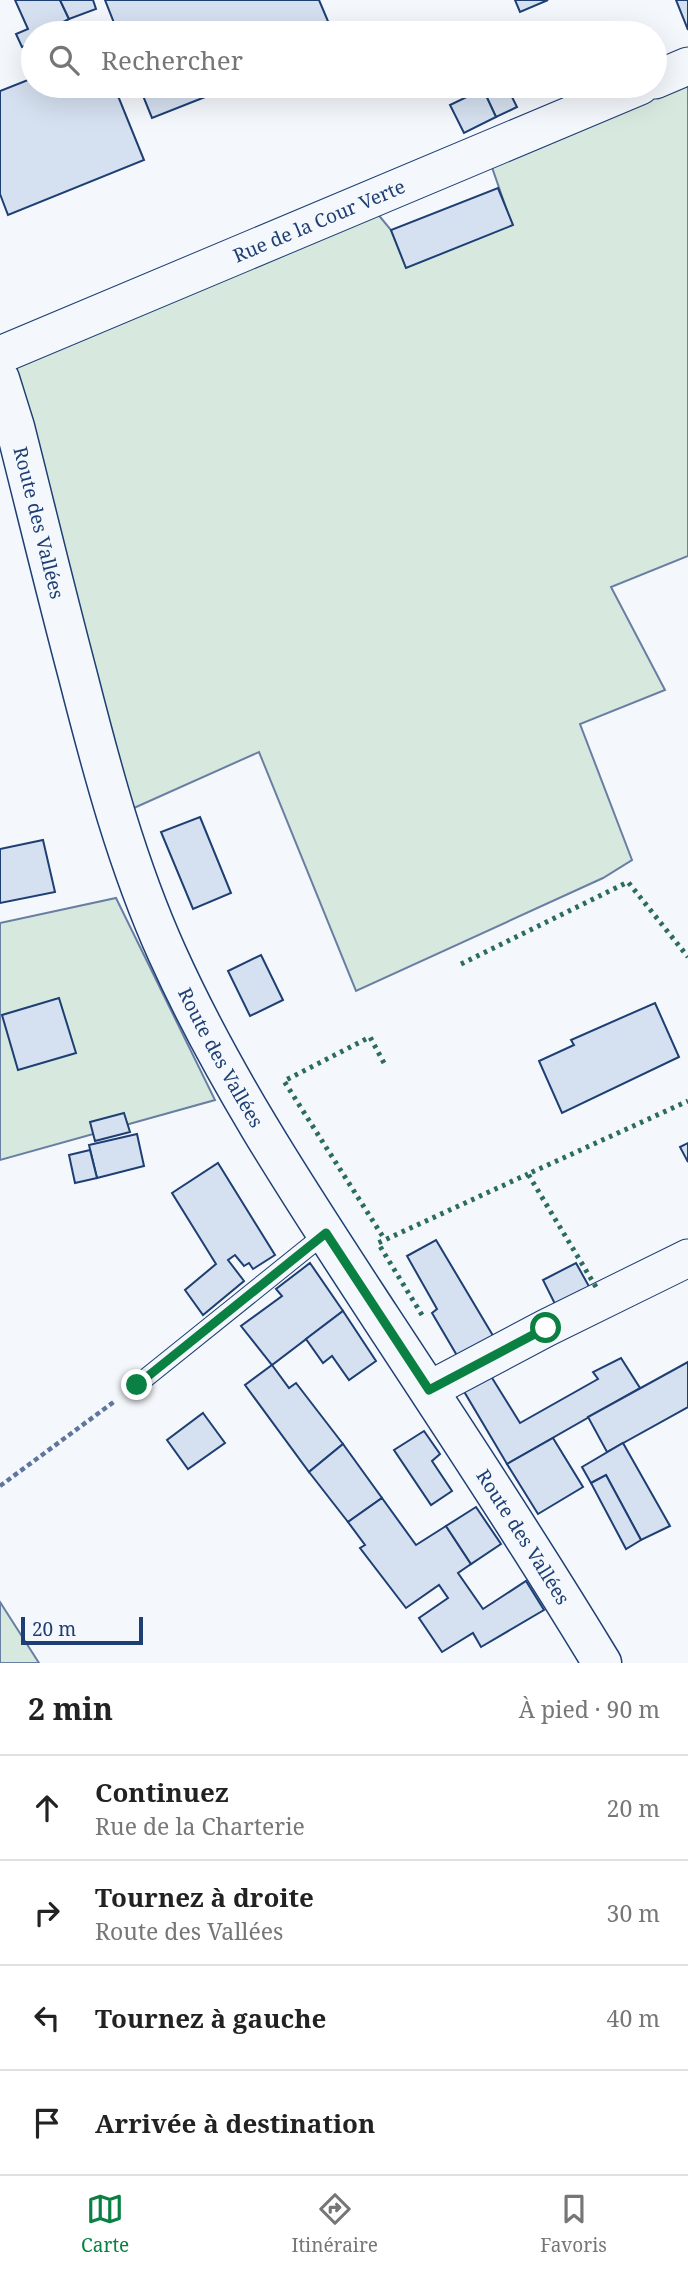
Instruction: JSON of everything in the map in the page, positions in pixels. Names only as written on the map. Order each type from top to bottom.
[{"type":"main road","name":"Route des Vallées","points":[[0,379],[15,427],[92,732],[141,893],[167,954],[212,1046],[252,1117],[489,1482],[602,1663]]},
{"type":"street","points":[[667,75],[688,66]]},
{"type":"street","name":"Rue de la Cour Verte","points":[[0,355],[611,98]]},
{"type":"street","points":[[429,1390],[546,1328],[688,1258]]},
{"type":"lane","points":[[137,1385],[326,1233]]},
{"type":"path","points":[[0,1486],[137,1385]]},
{"type":"shaded area","points":[[688,66],[688,556],[611,587],[665,690],[580,724],[632,860],[603,878],[356,991],[259,752],[116,816],[33,500],[12,349],[367,201],[391,230],[406,267],[512,225],[486,150],[611,98],[667,98],[667,75]]},
{"type":"shaded area","points":[[116,898],[215,1100],[0,1160],[0,923]]},
{"type":"shaded area","points":[[0,1602],[39,1663],[0,1663]]},
{"type":"building","points":[[15,0],[60,0],[69,19],[65,21],[24,21]]},
{"type":"building","points":[[60,0],[93,0],[96,9],[69,19]]},
{"type":"building","points":[[105,0],[319,0],[328,21],[113,21]]},
{"type":"building","points":[[515,0],[548,0],[520,12]]},
{"type":"building","points":[[676,0],[688,0],[688,30]]},
{"type":"building","points":[[21,32],[21,45],[16,34]]},
{"type":"building","points":[[21,83],[21,98],[119,98],[144,160],[8,215],[0,194],[0,91]]},
{"type":"building","points":[[144,98],[203,98],[152,118]]},
{"type":"building","points":[[464,98],[487,98],[496,117],[464,133],[450,105]]},
{"type":"building","points":[[487,98],[512,98],[517,107],[496,117]]},
{"type":"building","points":[[498,188],[513,225],[406,268],[391,230]]},
{"type":"building","points":[[200,817],[231,893],[193,909],[161,832]]},
{"type":"building","points":[[43,840],[55,892],[0,903],[0,849]]},
{"type":"building","points":[[261,955],[283,1000],[250,1016],[228,971]]},
{"type":"building","points":[[59,998],[76,1053],[18,1070],[2,1015]]},
{"type":"building","points":[[655,1003],[679,1057],[562,1113],[539,1061],[574,1045],[571,1040]]},
{"type":"building","points":[[124,1113],[130,1132],[95,1141],[90,1122]]},
{"type":"building","points":[[137,1134],[144,1166],[97,1178],[89,1145]]},
{"type":"building","points":[[688,1143],[688,1162],[680,1147]]},
{"type":"building","points":[[90,1150],[97,1178],[75,1183],[69,1155]]},
{"type":"building","points":[[218,1163],[275,1255],[253,1269],[249,1263],[244,1266],[235,1255],[228,1260],[244,1281],[203,1315],[185,1290],[216,1264],[172,1193]]},
{"type":"building","points":[[436,1240],[495,1339],[462,1364],[432,1313],[437,1309],[407,1256]]},
{"type":"building","points":[[310,1263],[343,1311],[272,1365],[241,1326],[282,1296],[276,1289]]},
{"type":"building","points":[[576,1263],[591,1290],[557,1308],[543,1280]]},
{"type":"building","points":[[343,1311],[376,1361],[349,1380],[332,1356],[323,1363],[306,1339]]},
{"type":"building","points":[[621,1358],[640,1388],[507,1464],[462,1388],[489,1373],[520,1423],[598,1379],[593,1372]]},
{"type":"building","points":[[688,1362],[688,1407],[607,1452],[588,1417]]},
{"type":"building","points":[[272,1365],[289,1388],[296,1383],[343,1444],[309,1472],[245,1385]]},
{"type":"building","points":[[203,1413],[225,1443],[188,1469],[167,1440]]},
{"type":"building","points":[[424,1431],[440,1454],[432,1461],[452,1491],[431,1505],[394,1450]]},
{"type":"building","points":[[553,1438],[583,1487],[538,1514],[507,1464]]},
{"type":"building","points":[[623,1443],[670,1526],[641,1540],[606,1475],[591,1483],[582,1467]]},
{"type":"building","points":[[343,1444],[382,1498],[348,1522],[309,1472]]},
{"type":"building","points":[[606,1475],[641,1540],[626,1549],[591,1483]]},
{"type":"building","points":[[382,1498],[416,1545],[446,1526],[471,1564],[458,1573],[483,1609],[526,1581],[544,1610],[481,1647],[473,1633],[442,1652],[419,1618],[448,1598],[439,1585],[406,1608],[360,1548],[365,1545],[348,1522]]},
{"type":"building","points":[[476,1507],[501,1544],[471,1564],[446,1526]]},
{"type":"hedge","points":[[461,964],[628,882],[688,957]]},
{"type":"hedge","points":[[384,1063],[370,1037],[284,1081],[385,1240]]},
{"type":"hedge","points":[[596,1287],[528,1174],[688,1101]]},
{"type":"hedge","points":[[422,1315],[378,1243],[528,1174]]},
{"type":"route","points":[[137,1385],[326,1233],[429,1390],[546,1328]]}]
